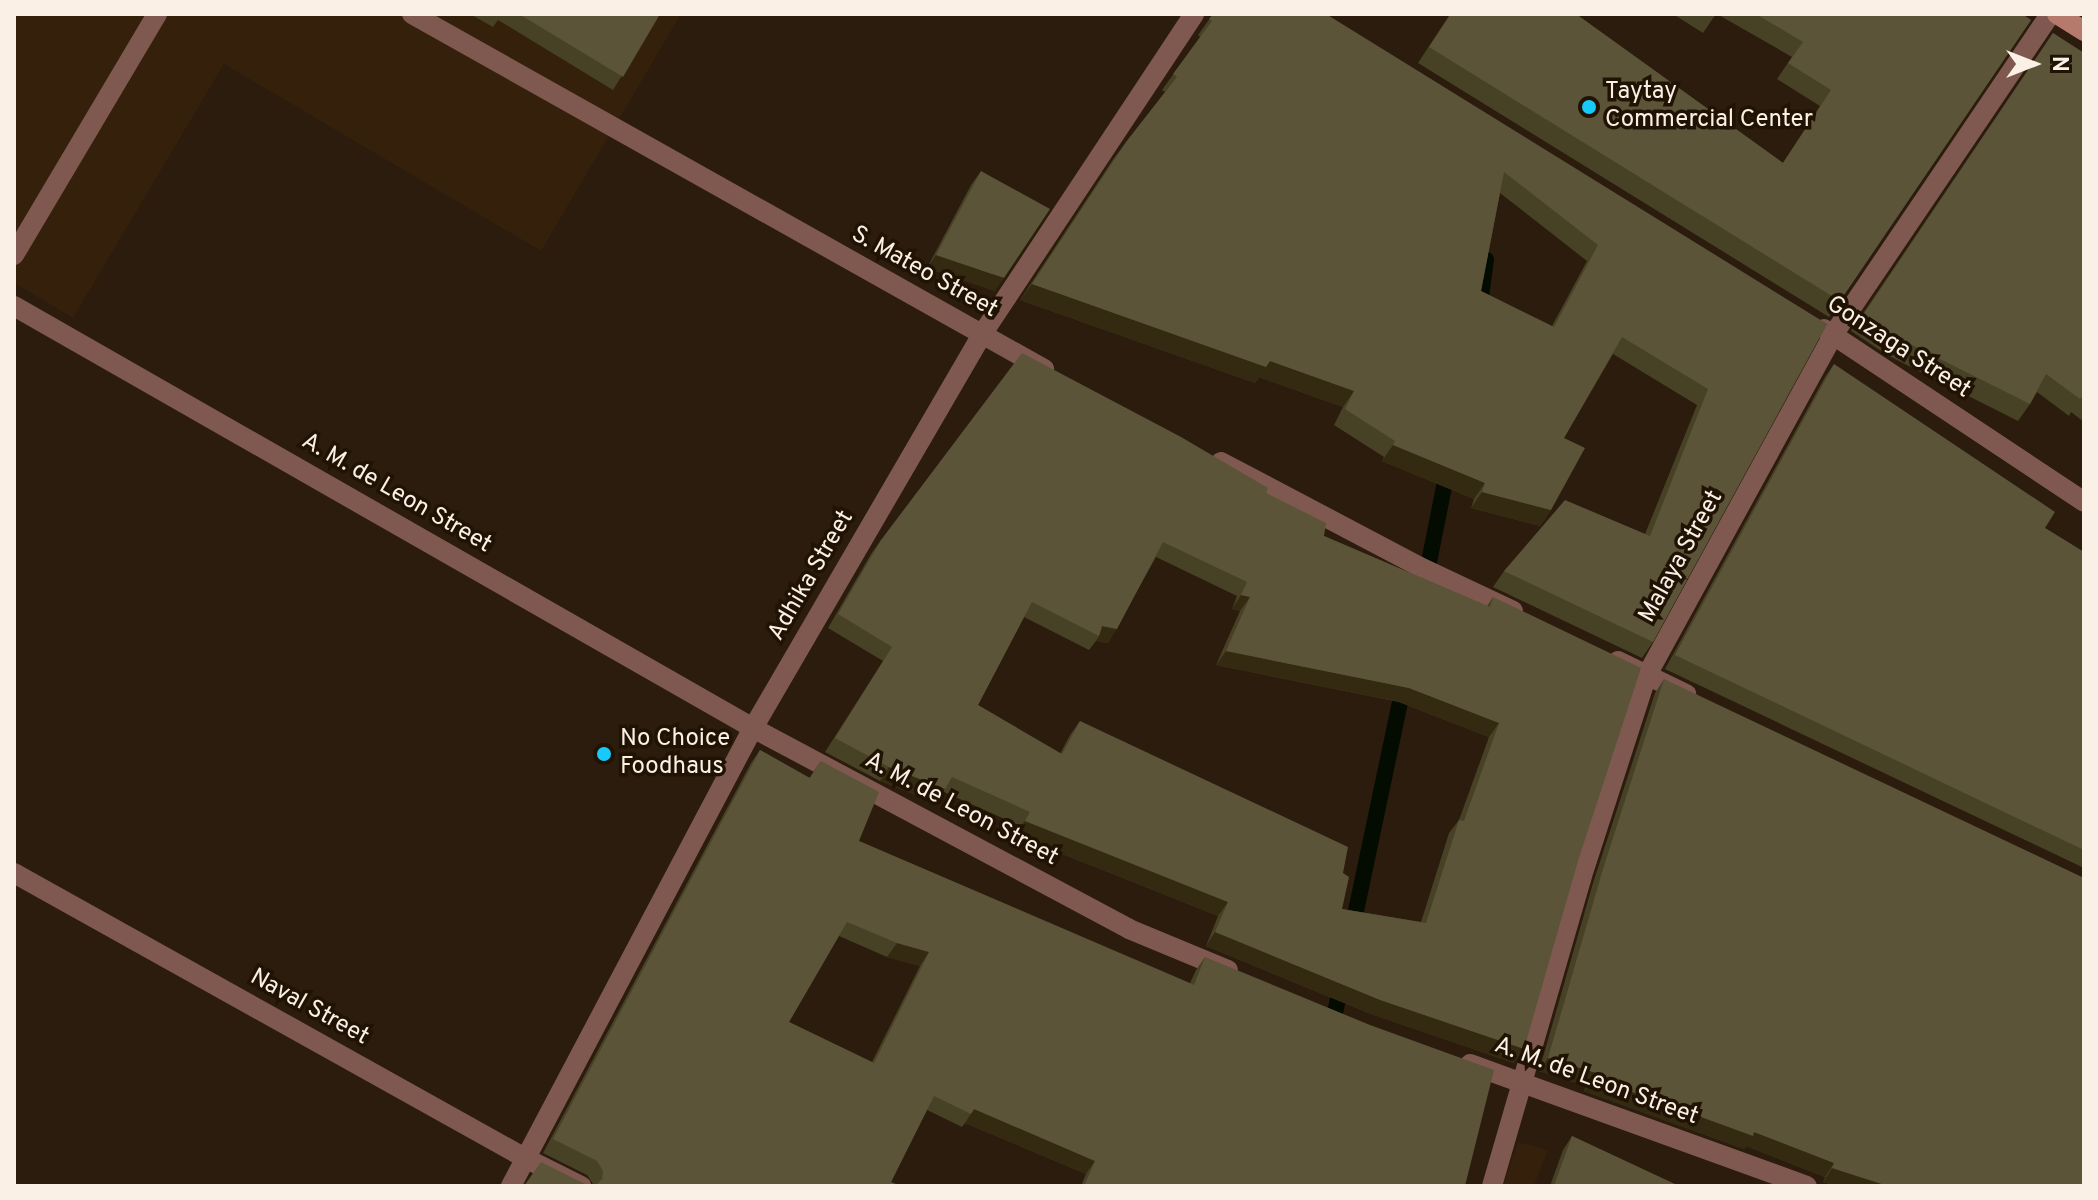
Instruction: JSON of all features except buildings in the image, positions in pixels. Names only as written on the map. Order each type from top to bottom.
[{"type":"main road","points":[[2057,14],[2084,31]]},
{"type":"street","points":[[14,255],[157,14]]},
{"type":"street","name":"S. Mateo Street","points":[[412,14],[981,336],[1066,380]]},
{"type":"street","name":"Adhika Street","points":[[511,1186],[753,728],[981,336],[1194,14]]},
{"type":"street","name":"Malaya Street","points":[[1492,1186],[1581,879],[1647,675],[1833,335],[2050,14]]},
{"type":"street","name":"A. M. de Leon Street","points":[[14,306],[753,728],[1129,929],[1242,976]]},
{"type":"street","name":"Gonzaga Street","points":[[1807,318],[2084,502]]},
{"type":"street","points":[[1207,455],[1418,566],[1538,623]]},
{"type":"street","points":[[1593,649],[1704,702]]},
{"type":"street","name":"Naval Street","points":[[14,873],[525,1158],[581,1186]]},
{"type":"street","name":"A. M. de Leon Street","points":[[1452,1058],[1807,1186]]},
{"type":"shaded area","points":[[14,14],[681,14],[541,251],[224,64],[73,318],[14,283]]},
{"type":"shaded area","points":[[1518,1142],[1548,1150],[1534,1186],[1503,1186]]},
{"type":"waterway","points":[[1479,311],[1486,259]]},
{"type":"waterway","points":[[1425,582],[1448,467]]},
{"type":"waterway","points":[[1352,930],[1404,683]]},
{"type":"waterway","points":[[1331,1032],[1342,980]]},
{"type":"place","name":"Taytay Commercial Center","points":[[1589,107]]},
{"type":"place","name":"No Choice Foodhaus","points":[[604,754]]}]
